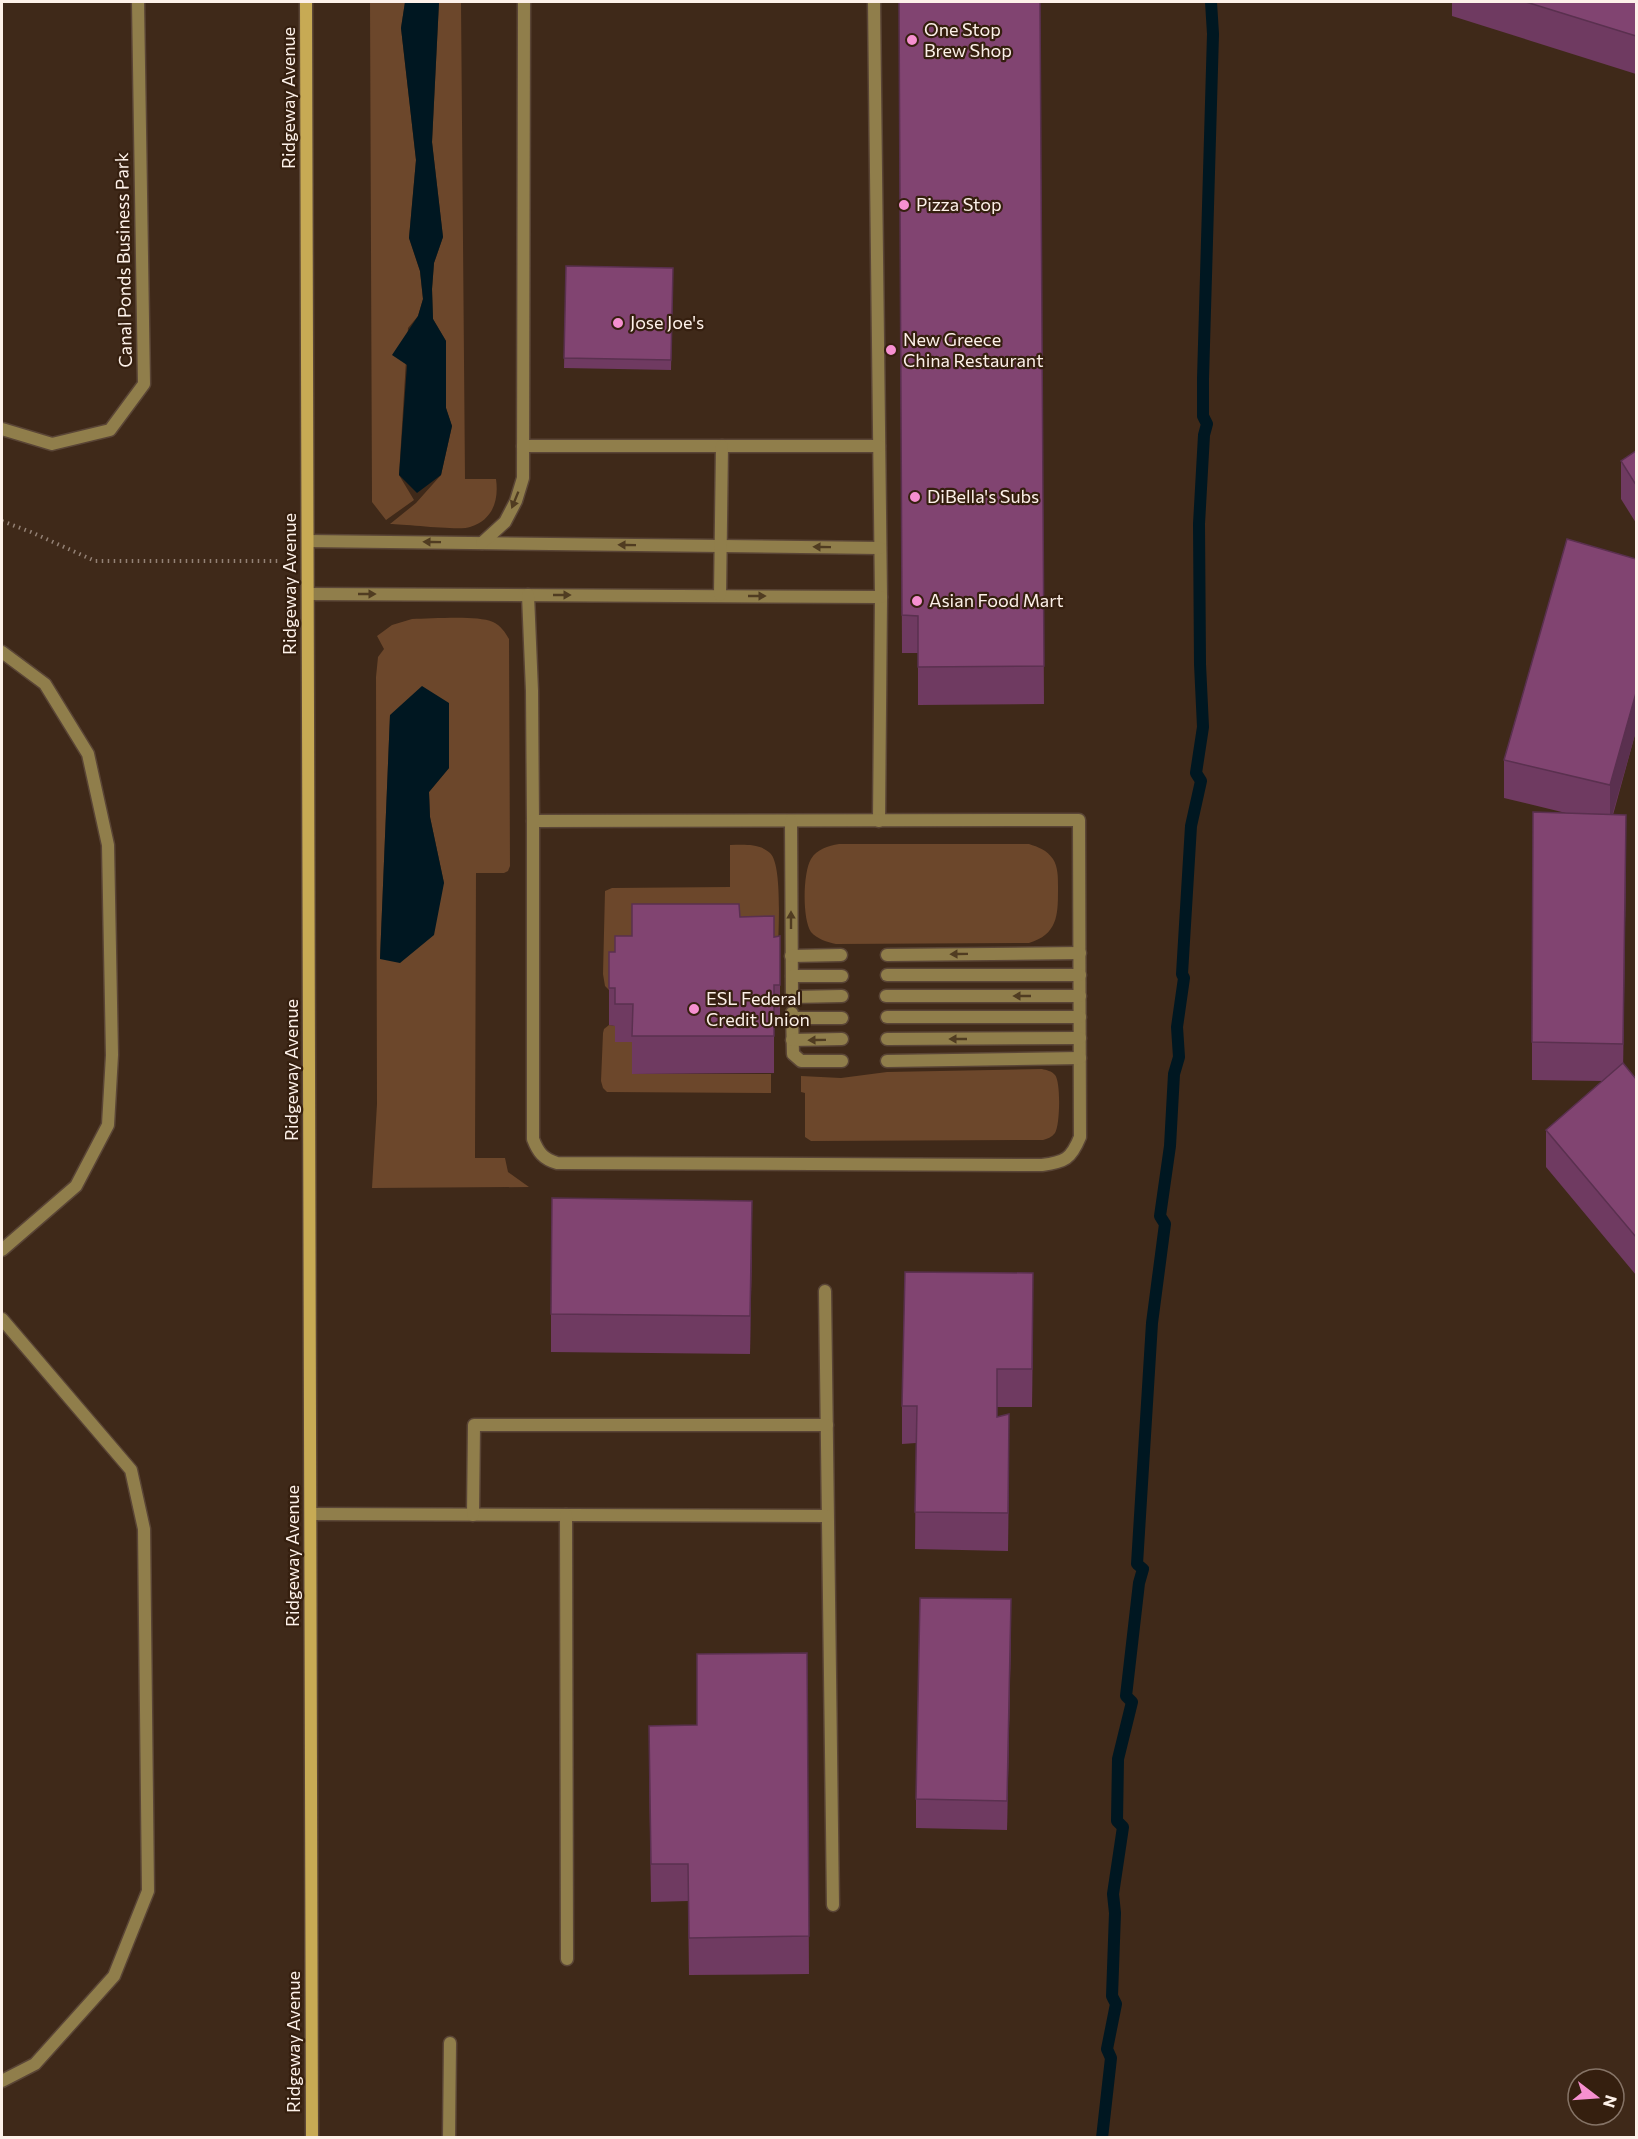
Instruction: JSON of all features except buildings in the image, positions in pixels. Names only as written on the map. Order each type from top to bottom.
[{"type":"main road","name":"Ridgeway Avenue","points":[[306,2],[312,2138]]},
{"type":"lane","name":"Canal Ponds Business Park","points":[[2,429],[52,444],[110,430],[144,384],[138,2]]},
{"type":"lane","points":[[482,543],[505,522],[516,501],[523,478],[524,2]]},
{"type":"lane","points":[[874,2],[881,597],[879,821]]},
{"type":"lane","points":[[523,446],[879,446]]},
{"type":"lane","points":[[720,596],[722,446]]},
{"type":"lane","points":[[309,541],[880,548]]},
{"type":"lane","points":[[308,594],[881,597]]},
{"type":"lane","points":[[528,595],[532,691],[533,1139],[539,1153],[548,1161],[569,1163],[1006,1165],[1042,1165],[1061,1162],[1073,1153],[1080,1137],[1079,820],[533,821]]},
{"type":"lane","points":[[2,652],[45,684],[88,754],[108,845],[112,1055],[108,1125],[76,1186],[2,1250]]},
{"type":"lane","points":[[791,821],[792,998],[842,996]]},
{"type":"lane","points":[[887,955],[1080,953]]},
{"type":"lane","points":[[791,956],[841,955]]},
{"type":"lane","points":[[887,975],[1080,975]]},
{"type":"lane","points":[[792,976],[842,976]]},
{"type":"lane","points":[[886,996],[1080,996]]},
{"type":"lane","points":[[842,1017],[792,1015],[793,1054],[801,1061],[842,1061]]},
{"type":"lane","points":[[887,1017],[1080,1017]]},
{"type":"lane","points":[[887,1039],[1080,1038]]},
{"type":"lane","points":[[792,1040],[842,1040]]},
{"type":"lane","points":[[886,1061],[1080,1059]]},
{"type":"lane","points":[[825,1291],[833,1905]]},
{"type":"lane","points":[[2,1319],[131,1470],[144,1529],[148,1892],[114,1976],[35,2064],[2,2081]]},
{"type":"lane","points":[[473,1515],[474,1425],[827,1425]]},
{"type":"lane","points":[[311,1514],[828,1516]]},
{"type":"lane","points":[[566,1515],[567,1959]]},
{"type":"lane","points":[[449,2138],[450,2043]]},
{"type":"path","points":[[2,521],[94,561],[309,561]]},
{"type":"shaded area","points":[[370,2],[405,2],[401,28],[416,160],[409,238],[420,271],[423,299],[418,316],[408,328],[399,475],[414,500],[386,520],[372,502]]},
{"type":"shaded area","points":[[439,2],[461,2],[465,479],[496,479],[497,487],[495,502],[489,514],[478,524],[465,528],[390,524],[416,503],[441,475],[452,426],[446,408],[446,341],[433,319],[432,289],[434,263],[443,237],[432,142]]},
{"type":"shaded area","points":[[412,619],[485,620],[503,629],[509,639],[510,866],[504,873],[476,873],[475,1158],[505,1158],[508,1172],[529,1187],[372,1188],[377,1104],[376,677],[378,657],[384,649],[377,636],[392,625]],"holes":[[[390,715],[449,768],[429,792],[430,817],[444,883],[380,959]]]},
{"type":"shaded area","points":[[839,844],[1032,845],[1048,853],[1056,865],[1058,896],[1055,921],[1046,934],[1029,943],[836,944],[826,941],[813,934],[808,926],[805,907],[806,874],[808,865],[816,853]]},
{"type":"shaded area","points":[[730,845],[751,845],[761,848],[770,853],[774,860],[778,885],[778,954],[609,990],[605,986],[603,974],[605,891],[612,888],[730,887]]},
{"type":"shaded area","points":[[609,1025],[615,1026],[615,1042],[633,1042],[633,1074],[771,1074],[771,1093],[607,1092],[601,1081],[603,1033]]},
{"type":"shaded area","points":[[1042,1069],[1055,1075],[1059,1094],[1057,1128],[1054,1134],[1045,1140],[811,1141],[805,1137],[805,1093],[801,1092],[801,1076],[841,1078],[887,1072]]},
{"type":"water","points":[[405,2],[439,2],[432,142],[443,237],[434,263],[432,289],[433,319],[446,341],[446,408],[452,426],[441,475],[417,493],[399,475],[407,365],[392,355],[418,316],[423,299],[420,271],[409,238],[416,160],[401,28]]},
{"type":"water","points":[[422,686],[449,703],[449,768],[429,792],[430,817],[444,883],[434,935],[400,963],[380,959],[390,715]]},
{"type":"waterway","points":[[1102,2138],[1111,2058],[1107,2049],[1116,2004],[1112,1996],[1115,1913],[1113,1894],[1123,1827],[1117,1821],[1118,1759],[1132,1702],[1126,1696],[1139,1583],[1143,1569],[1137,1564],[1152,1323],[1165,1224],[1160,1216],[1170,1146],[1174,1074],[1179,1057],[1177,1027],[1184,978],[1182,974],[1191,826],[1201,781],[1196,773],[1203,727],[1199,524],[1204,435],[1207,424],[1203,416],[1203,379],[1213,34],[1211,2]]},
{"type":"place","name":"One Stop Brew Shop","points":[[912,40]]},
{"type":"place","name":"Pizza Stop","points":[[904,205]]},
{"type":"place","name":"Jose Joe's","points":[[618,323]]},
{"type":"place","name":"New Greece China Restaurant","points":[[891,350]]},
{"type":"place","name":"DiBella's Subs","points":[[915,497]]},
{"type":"place","name":"Asian Food Mart","points":[[917,601]]},
{"type":"place","name":"ESL Federal Credit Union","points":[[694,1009]]}]
